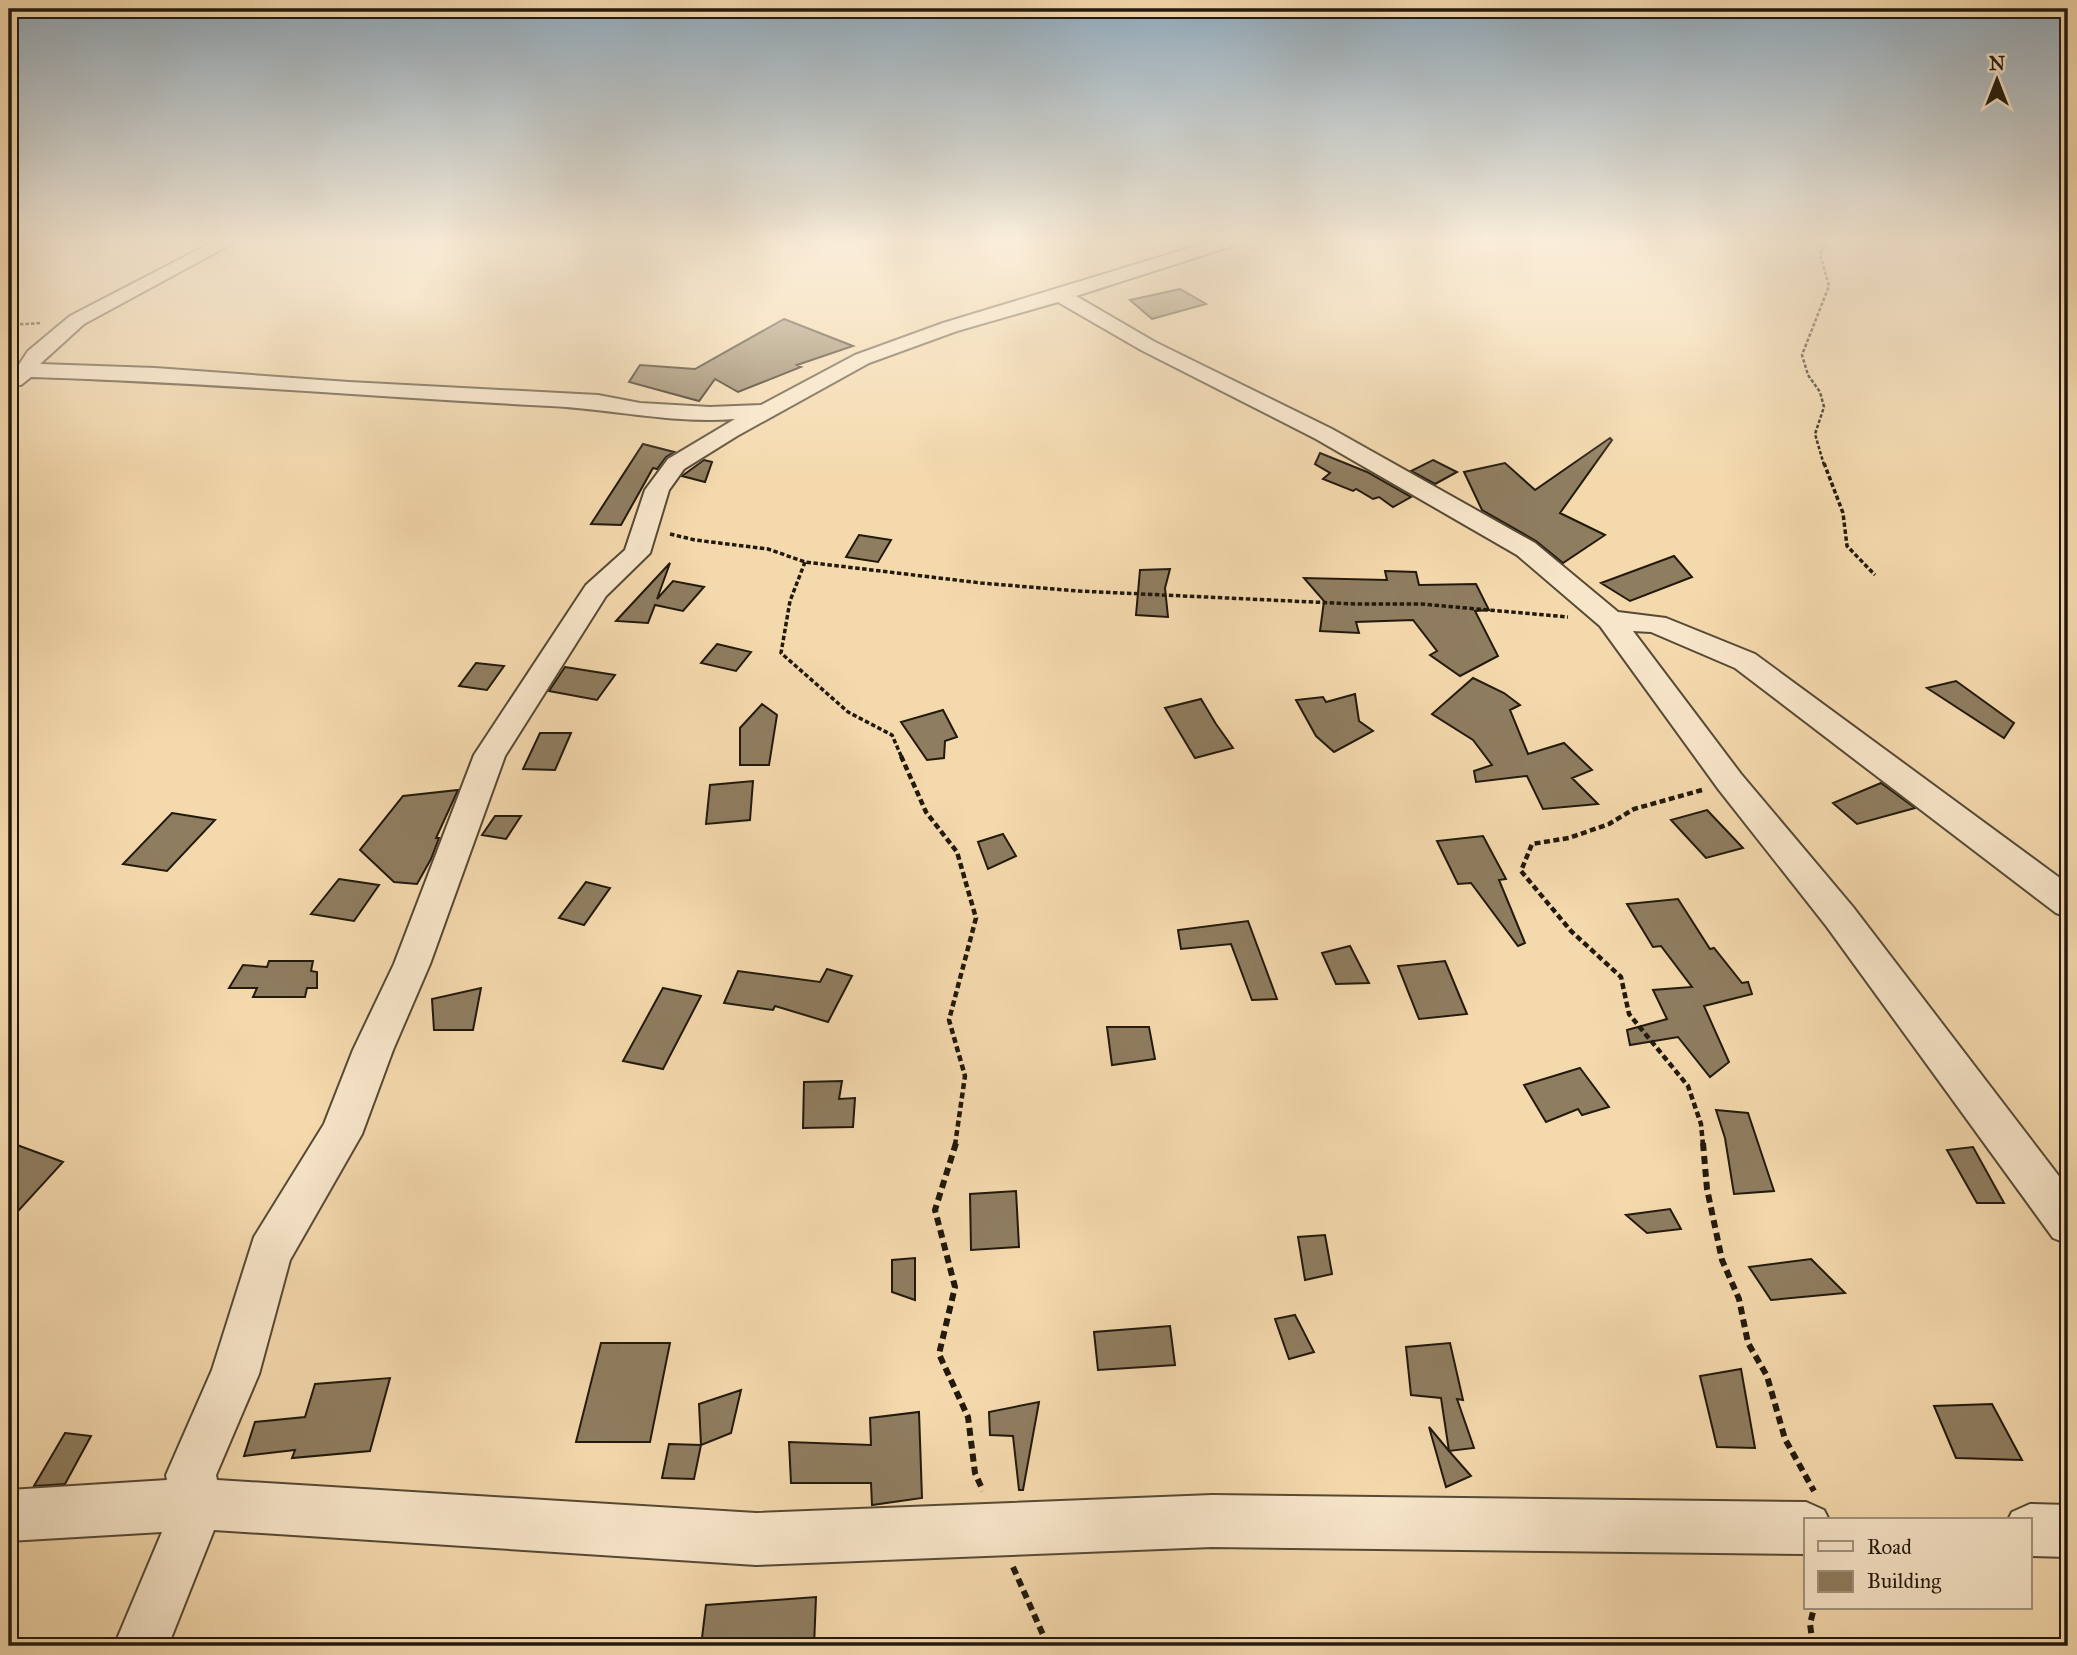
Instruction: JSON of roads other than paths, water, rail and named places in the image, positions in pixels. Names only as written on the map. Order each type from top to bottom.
[{"type":"street","points":[[17,377],[35,355],[78,319]]},
{"type":"street","points":[[141,1646],[199,1504],[191,1475],[235,1374],[270,1252],[341,1135],[373,1050],[412,964],[490,755],[596,590],[637,553],[657,490],[676,464],[770,408],[862,359],[977,319]]},
{"type":"street","points":[[1101,319],[1147,346],[1324,435],[1526,549],[1610,620],[1730,782],[1840,916],[2068,1223]]},
{"type":"street","points":[[17,377],[236,378],[360,390],[598,402],[640,410],[710,414],[770,408]]},
{"type":"street","points":[[1610,620],[1656,624],[1745,661],[2068,903]]},
{"type":"street","points":[[9,1515],[199,1504],[756,1539],[1212,1521],[1812,1512]]},
{"type":"street","points":[[2032,1530],[2068,1531]]}]
